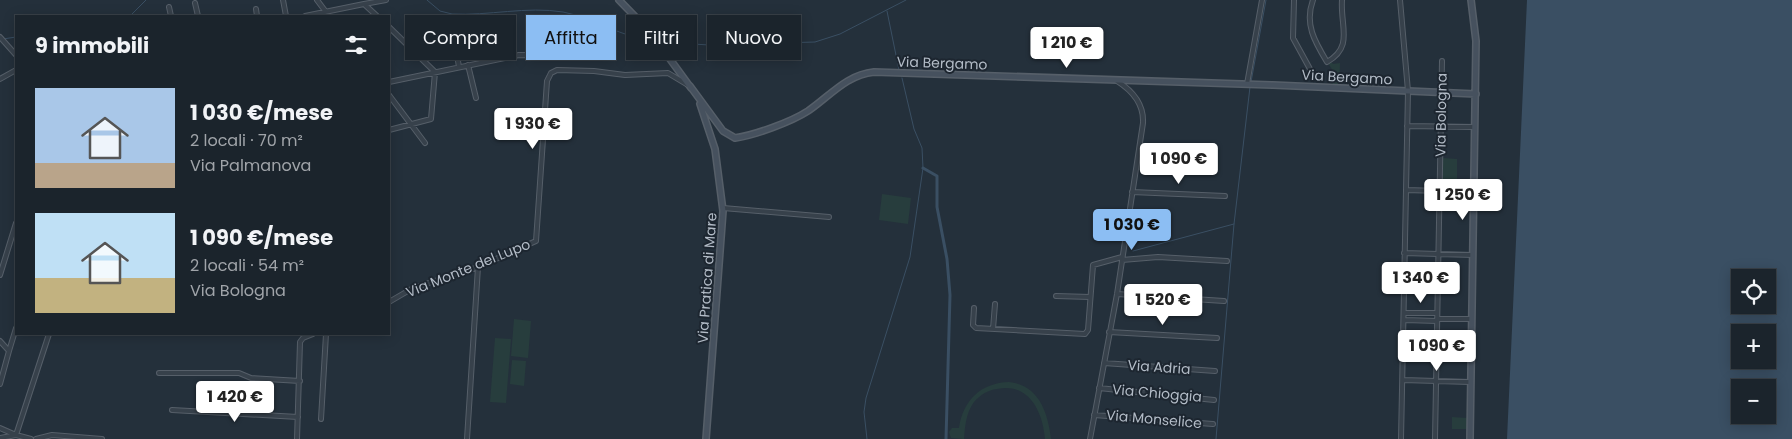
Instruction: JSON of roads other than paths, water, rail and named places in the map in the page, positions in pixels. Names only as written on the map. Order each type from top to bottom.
[{"type":"street","points":[[282,0],[286,15]]},
{"type":"street","points":[[317,0],[328,15]]},
{"type":"street","points":[[364,4],[386,0]]},
{"type":"street","name":"Via Pratica di Mare","points":[[619,0],[652,33],[690,86],[702,107],[712,139],[723,208],[706,439]]},
{"type":"street","points":[[1247,84],[1262,0]]},
{"type":"street","points":[[1294,0],[1294,38],[1310,69]]},
{"type":"street","points":[[1313,0],[1310,12],[1310,28],[1327,62],[1339,54],[1343,43],[1342,0]]},
{"type":"street","points":[[1400,0],[1408,91],[1404,253],[1404,380],[1401,439]]},
{"type":"street","points":[[1470,439],[1476,94],[1476,36],[1471,0]]},
{"type":"street","points":[[310,15],[358,2],[364,4],[376,15]]},
{"type":"street","points":[[195,3],[198,15]]},
{"type":"street","points":[[169,7],[171,15]]},
{"type":"street","points":[[256,9],[257,15]]},
{"type":"street","points":[[390,28],[435,72],[432,118],[428,121],[390,130]]},
{"type":"street","points":[[390,34],[395,33]]},
{"type":"street","points":[[0,37],[15,54]]},
{"type":"street","points":[[390,82],[484,61],[526,55]]},
{"type":"street","points":[[458,60],[459,67]]},
{"type":"street","name":"Via Bologna","points":[[1435,439],[1442,61]]},
{"type":"street","points":[[468,65],[476,98]]},
{"type":"street","name":"Via Monte del Lupo","points":[[390,301],[413,288],[478,267],[533,242],[537,237],[547,81],[550,73],[556,70],[594,70],[625,75],[668,73],[690,86]]},
{"type":"street","points":[[0,79],[15,71]]},
{"type":"street","name":"Via Bergamo","points":[[690,86],[725,133],[736,138],[800,116],[842,84],[868,73],[1247,84],[1476,94]]},
{"type":"street","points":[[1090,439],[1117,294],[1143,113],[1136,97],[1117,81]]},
{"type":"street","points":[[390,96],[426,144]]},
{"type":"street","points":[[1407,126],[1475,127]]},
{"type":"street","points":[[1406,190],[1474,192]]},
{"type":"street","points":[[1132,192],[1225,196]]},
{"type":"street","points":[[723,208],[830,217]]},
{"type":"street","points":[[0,274],[15,226]]},
{"type":"street","points":[[1404,253],[1473,255]]},
{"type":"street","points":[[974,308],[973,327],[1086,333],[1088,330],[1094,264],[1122,259],[1158,257],[1227,261]]},
{"type":"street","points":[[467,439],[478,267]]},
{"type":"street","points":[[1117,294],[1224,301]]},
{"type":"street","points":[[1056,296],[1090,297]]},
{"type":"street","points":[[993,329],[995,304]]},
{"type":"street","points":[[1405,313],[1437,318]]},
{"type":"street","points":[[1405,320],[1437,318],[1471,319]]},
{"type":"street","points":[[0,384],[15,331]]},
{"type":"street","points":[[1109,332],[1217,338]]},
{"type":"street","points":[[16,435],[49,335]]},
{"type":"street","points":[[297,439],[300,342],[304,335]]},
{"type":"street","points":[[321,419],[326,335]]},
{"type":"street","points":[[0,342],[9,351]]},
{"type":"street","name":"Via Adria","points":[[1104,363],[1215,371]]},
{"type":"street","points":[[159,373],[238,373],[252,378],[300,382]]},
{"type":"street","points":[[1404,380],[1470,382]]},
{"type":"street","name":"Via Chioggia","points":[[1099,388],[1214,400]]},
{"type":"street","points":[[172,410],[298,417]]},
{"type":"street","name":"Via Monselice","points":[[1094,415],[1213,424]]},
{"type":"street","points":[[0,428],[31,439]]},
{"type":"street","points":[[0,438],[16,435]]},
{"type":"street","points":[[36,439],[46,437],[102,439]]},
{"type":"water","points":[[1527,0],[1792,0],[1792,439],[1507,439]]},
{"type":"waterway","points":[[131,15],[146,0]]},
{"type":"waterway","points":[[427,0],[440,11],[452,14],[536,10],[563,12],[626,34]]},
{"type":"waterway","points":[[697,44],[815,42],[840,34],[906,0]]},
{"type":"waterway","points":[[1251,82],[1266,0]]},
{"type":"waterway","points":[[887,11],[899,70]]},
{"type":"waterway","points":[[3,39],[15,37]]},
{"type":"waterway","points":[[867,439],[864,412],[866,398],[910,257],[923,168],[922,148],[914,129],[902,78]]},
{"type":"waterway","points":[[1216,439],[1234,224],[1250,87]]},
{"type":"waterway","points":[[923,168],[937,176],[937,207],[947,259],[950,295],[946,439]]},
{"type":"waterway","points":[[1133,251],[1234,224]]}]
